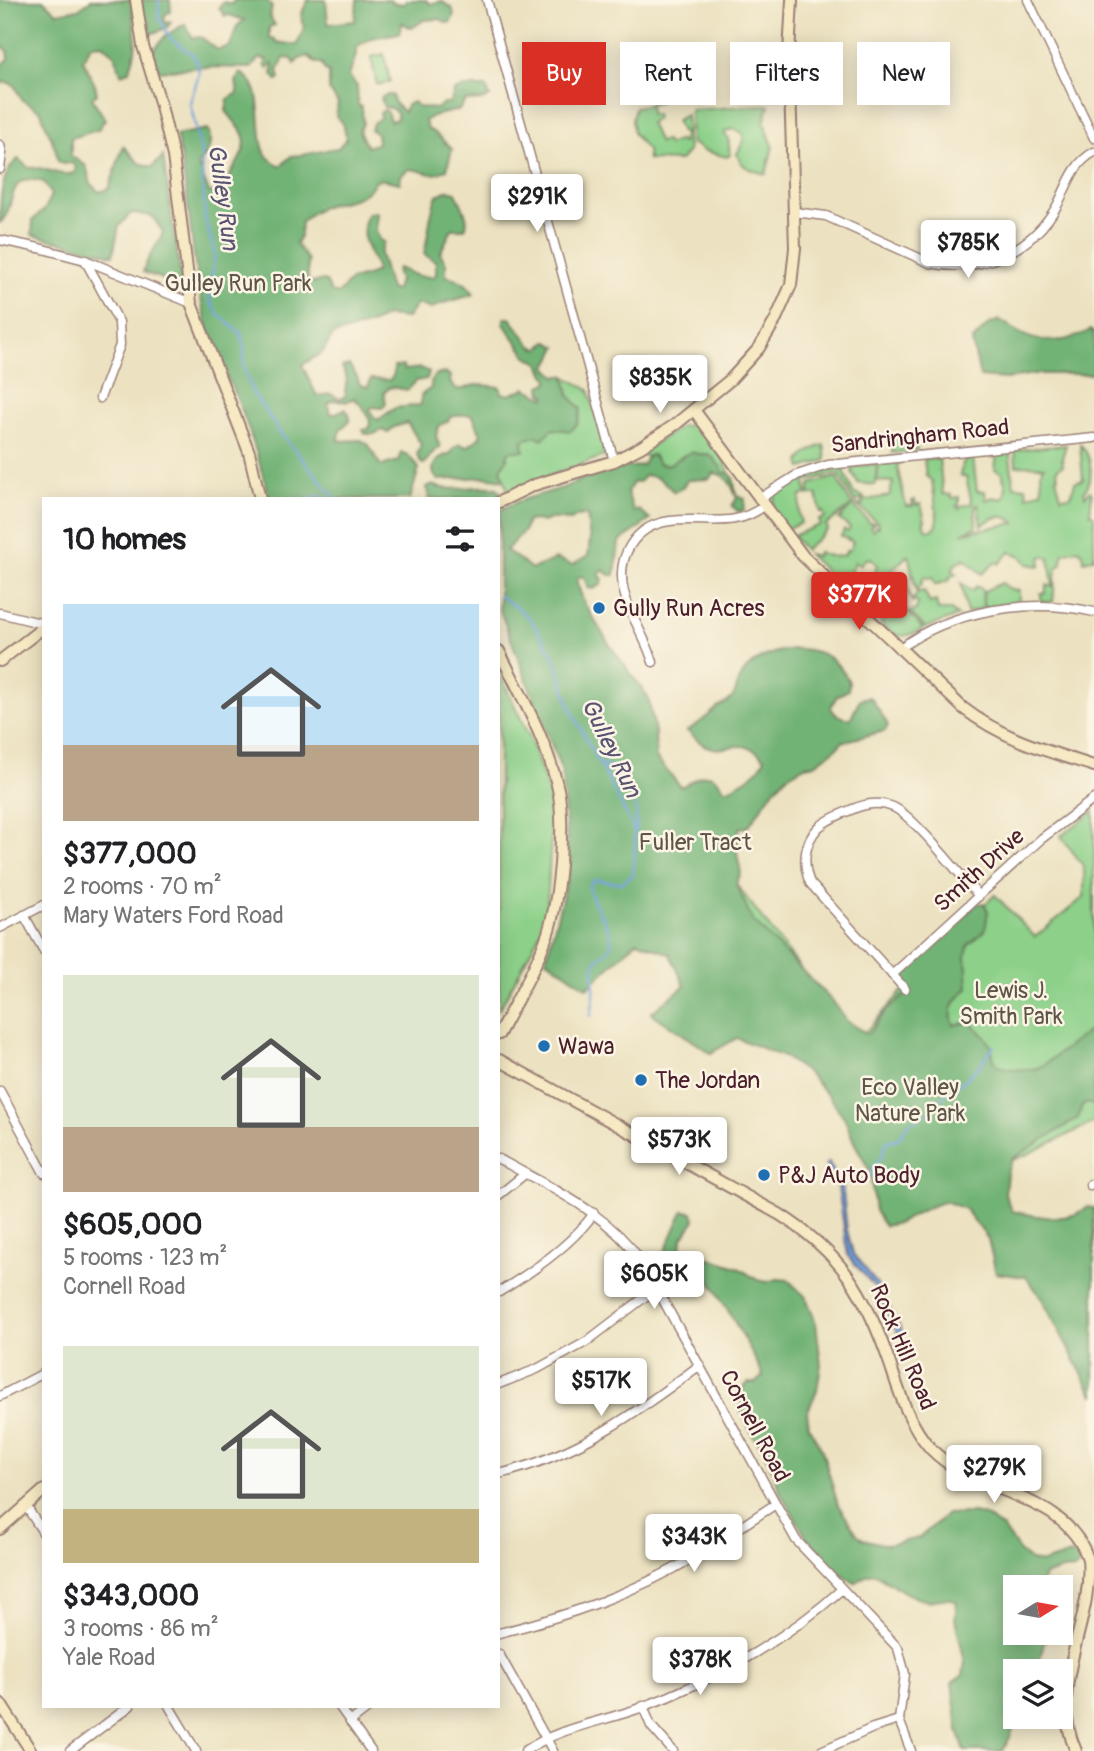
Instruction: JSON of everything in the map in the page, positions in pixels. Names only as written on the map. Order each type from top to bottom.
[{"type":"main road","points":[[136,0],[143,46],[173,156],[191,303],[237,415],[260,497]]},
{"type":"main road","points":[[500,502],[534,485],[614,461],[642,447],[730,380],[750,358],[782,309],[794,273],[789,56],[792,0]]},
{"type":"main road","points":[[694,410],[803,556],[963,708],[986,725],[1027,746],[1094,766]]},
{"type":"main road","points":[[0,661],[42,627]]},
{"type":"main road","points":[[500,653],[536,727],[551,765],[558,788],[561,820],[558,882],[551,923],[538,959],[500,1032]]},
{"type":"main road","name":"Rock Hill Road","points":[[500,1061],[779,1214],[804,1231],[835,1260],[867,1303],[907,1412],[932,1450],[955,1469],[1045,1509],[1072,1531],[1088,1560],[1092,1588],[1090,1609],[1067,1705],[1067,1724],[1076,1751]]},
{"type":"main road","points":[[0,1530],[42,1492]]},
{"type":"main road","points":[[0,1703],[31,1751]]},
{"type":"street","points":[[487,0],[614,461]]},
{"type":"street","points":[[1028,0],[1094,138]]},
{"type":"street","points":[[0,145],[0,169]]},
{"type":"street","points":[[794,212],[826,216],[930,263],[948,266],[978,264],[1007,255],[1039,231],[1055,208],[1074,170],[1094,152]]},
{"type":"street","points":[[0,240],[39,247],[85,260],[191,303]]},
{"type":"street","points":[[85,260],[119,322],[120,345],[100,398]]},
{"type":"street","name":"Sandringham Road","points":[[653,662],[623,589],[622,566],[627,548],[651,527],[667,521],[732,520],[749,516],[797,475],[828,465],[1094,438]]},
{"type":"street","points":[[899,649],[927,633],[986,612],[1040,606],[1094,612]]},
{"type":"street","points":[[0,613],[42,624]]},
{"type":"street","name":"Smith Drive","points":[[892,975],[1041,839],[1094,799]]},
{"type":"street","points":[[905,989],[810,883],[805,864],[806,850],[818,828],[860,806],[890,806],[902,812],[913,823],[979,896]]},
{"type":"street","points":[[0,928],[42,906]]},
{"type":"street","points":[[24,915],[42,947]]},
{"type":"street","points":[[0,1091],[42,1169]]},
{"type":"street","name":"Cornell Road","points":[[500,1161],[611,1226],[628,1244],[658,1287],[798,1544],[898,1648],[905,1675],[899,1720],[911,1751]]},
{"type":"street","points":[[500,1194],[525,1174]]},
{"type":"street","points":[[500,1291],[564,1244],[593,1213]]},
{"type":"street","points":[[500,1384],[537,1369],[579,1346],[658,1287]]},
{"type":"street","points":[[500,1474],[558,1455],[609,1429],[646,1406],[700,1365]]},
{"type":"street","points":[[0,1396],[42,1374]]},
{"type":"street","points":[[500,1633],[582,1609],[642,1585],[694,1558],[776,1504]]},
{"type":"street","points":[[26,1506],[42,1531]]},
{"type":"street","points":[[525,1751],[545,1738],[643,1706],[699,1682],[760,1648],[820,1608],[842,1589]]},
{"type":"street","points":[[500,1656],[553,1751]]},
{"type":"street","points":[[643,1706],[651,1726],[673,1751]]},
{"type":"street","points":[[69,1751],[127,1708]]},
{"type":"street","points":[[170,1708],[196,1751]]},
{"type":"street","points":[[340,1708],[371,1751]]},
{"type":"street","points":[[350,1722],[368,1708]]},
{"type":"street","points":[[821,1751],[873,1728],[899,1720]]},
{"type":"green space","points":[[0,0],[43,0],[57,13],[78,9],[91,0],[131,0],[136,44],[133,61],[129,71],[121,74],[115,55],[103,44],[91,45],[83,60],[95,85],[97,94],[92,98],[105,119],[98,130],[71,138],[71,156],[86,166],[91,184],[99,192],[109,189],[123,146],[139,163],[152,167],[163,156],[182,286],[143,272],[163,232],[152,216],[131,213],[119,226],[113,255],[32,235],[33,220],[45,209],[51,194],[44,182],[31,180],[17,185],[0,223],[4,180],[18,159],[29,168],[41,168],[62,174],[74,173],[76,168],[72,163],[62,164],[58,161],[41,111],[22,100],[14,85],[6,82],[0,84],[0,66],[9,59],[8,51],[0,44]]},
{"type":"green space","points":[[140,0],[170,0],[171,11],[165,15],[164,20],[166,23],[171,22],[167,28],[143,37]]},
{"type":"green space","name":"Gulley Run Park","points":[[234,0],[266,0],[272,6],[270,17],[275,25],[269,27],[269,38],[275,39],[276,42],[297,45],[304,27],[302,16],[308,0],[326,0],[328,24],[355,21],[357,0],[390,0],[393,3],[405,4],[406,0],[426,0],[430,4],[441,1],[452,8],[454,14],[451,22],[440,19],[424,20],[412,28],[402,23],[399,33],[372,38],[356,47],[349,76],[357,86],[363,123],[359,131],[367,147],[378,143],[377,134],[371,130],[373,123],[380,118],[380,113],[384,110],[387,112],[390,121],[397,119],[397,113],[384,107],[381,98],[386,95],[392,95],[395,104],[404,112],[407,105],[413,102],[419,107],[437,109],[442,104],[451,102],[454,91],[464,87],[486,87],[490,97],[465,101],[459,110],[432,116],[425,121],[427,128],[452,149],[447,169],[432,174],[409,169],[401,175],[400,183],[380,179],[354,199],[322,207],[301,222],[300,236],[296,244],[308,260],[308,280],[312,283],[323,280],[331,292],[338,294],[351,280],[370,275],[377,270],[365,243],[364,229],[368,213],[377,212],[376,231],[384,242],[380,254],[389,286],[391,290],[396,290],[398,268],[418,276],[433,277],[436,274],[436,262],[424,254],[432,209],[437,195],[448,190],[456,192],[466,215],[465,229],[452,229],[440,253],[446,263],[446,276],[462,282],[474,294],[431,309],[417,304],[407,318],[386,316],[373,323],[333,335],[322,353],[302,365],[317,396],[331,394],[340,399],[346,396],[347,379],[342,367],[349,365],[360,385],[368,387],[371,379],[390,380],[394,367],[403,366],[404,370],[421,368],[429,372],[427,379],[416,381],[408,390],[390,387],[384,393],[386,404],[382,408],[370,409],[378,420],[395,408],[421,405],[421,395],[431,388],[435,375],[445,373],[451,376],[450,382],[457,389],[476,385],[494,386],[500,387],[502,393],[509,395],[526,388],[545,398],[541,386],[548,383],[549,379],[540,364],[526,355],[504,324],[504,318],[510,318],[532,346],[539,349],[547,341],[557,347],[547,367],[556,376],[565,376],[569,395],[581,409],[578,423],[571,431],[553,429],[542,439],[537,436],[523,440],[524,451],[508,453],[501,468],[504,480],[484,477],[438,480],[435,476],[433,467],[437,460],[450,454],[460,444],[467,447],[479,438],[481,434],[473,416],[468,414],[450,417],[439,426],[436,436],[440,447],[424,464],[417,455],[421,444],[407,423],[394,427],[387,433],[382,430],[365,434],[363,430],[369,429],[370,425],[368,416],[354,398],[346,402],[333,400],[328,404],[330,413],[345,409],[349,414],[350,420],[340,430],[339,441],[361,440],[368,444],[381,466],[398,461],[401,452],[408,455],[419,468],[411,497],[268,497],[246,422],[209,333],[197,275],[176,135],[208,129],[209,148],[198,164],[209,192],[217,193],[226,183],[245,145],[239,127],[226,111],[228,99],[238,93],[236,81],[240,73],[249,79],[254,88],[258,99],[263,147],[267,156],[276,163],[281,166],[291,156],[338,148],[347,138],[342,122],[336,116],[338,103],[329,90],[329,73],[321,63],[316,63],[308,56],[299,59],[295,64],[292,59],[284,58],[277,81],[272,74],[274,65],[268,69],[265,65],[267,60],[259,58],[251,68],[202,67],[159,71],[153,51],[165,36],[185,24],[193,38],[201,37],[218,50],[230,46],[237,26],[244,20],[225,16],[219,8],[224,2],[232,4]]},
{"type":"green space","points":[[384,54],[390,82],[377,85],[371,57]]},
{"type":"green space","points":[[650,105],[650,114],[656,114],[657,118],[650,123],[659,143],[665,140],[668,145],[680,140],[683,142],[684,133],[676,120],[686,115],[688,151],[680,161],[648,160],[647,150],[633,133],[635,107]]},
{"type":"green space","points":[[769,106],[764,122],[773,146],[766,174],[741,163],[737,154],[744,140],[742,133],[734,129],[725,131],[730,155],[727,157],[705,151],[691,143],[690,110]]},
{"type":"green space","points":[[999,320],[1018,332],[1045,341],[1073,338],[1090,330],[1094,333],[1094,374],[1032,374],[1006,379],[980,377],[972,341],[989,324]]},
{"type":"green space","points":[[565,376],[589,390],[607,455],[508,491],[484,417],[568,395]]},
{"type":"green space","points":[[692,425],[715,446],[729,473],[724,473],[709,454],[686,454],[668,465],[659,464],[653,455],[647,457],[641,453],[681,426]]},
{"type":"green space","points":[[892,434],[897,437],[905,435],[917,450],[892,453]]},
{"type":"green space","points":[[1080,444],[1088,455],[1091,468],[1084,492],[1085,496],[1090,491],[1092,493],[1090,513],[1094,515],[1094,558],[1084,561],[1083,553],[1078,549],[1063,553],[1062,564],[1056,569],[1053,602],[1041,602],[1041,593],[1045,594],[1047,585],[1053,587],[1049,557],[1041,557],[1040,566],[1027,564],[1021,556],[1010,552],[999,564],[996,562],[982,574],[964,558],[961,562],[958,561],[952,570],[957,574],[949,577],[950,580],[935,585],[932,577],[928,579],[926,576],[921,581],[922,585],[917,587],[919,592],[924,591],[930,603],[936,601],[938,610],[951,610],[958,616],[925,628],[910,612],[916,610],[918,603],[912,602],[911,599],[917,593],[908,555],[880,581],[874,582],[872,580],[877,574],[877,565],[870,558],[864,560],[860,566],[855,562],[850,573],[856,580],[854,585],[858,594],[854,599],[808,554],[817,556],[818,552],[837,556],[849,551],[853,542],[841,536],[844,530],[848,532],[850,528],[839,519],[853,505],[870,523],[874,523],[870,527],[873,531],[879,527],[879,524],[855,503],[860,506],[863,504],[861,501],[889,496],[893,482],[877,481],[879,464],[901,461],[897,466],[906,506],[913,506],[912,501],[915,500],[916,505],[921,504],[925,521],[923,523],[926,529],[932,530],[937,525],[937,515],[932,481],[926,476],[924,459],[939,458],[943,494],[951,495],[952,498],[959,497],[959,504],[956,506],[959,509],[960,506],[972,504],[966,477],[960,475],[963,463],[968,459],[963,458],[963,455],[972,454],[977,491],[985,491],[986,500],[993,497],[1001,499],[1006,487],[1002,473],[995,469],[997,452],[1009,450],[1014,486],[1026,487],[1027,496],[1042,491],[1041,472],[1044,467],[1016,466],[1015,450],[1066,445],[1063,465],[1057,469],[1056,478],[1061,497],[1071,496],[1075,482],[1083,480]],"holes":[[[978,504],[981,526],[998,517],[1015,523],[962,533],[976,527],[975,505]]]},
{"type":"green space","points":[[824,445],[826,460],[802,468],[800,462],[804,456]]},
{"type":"green space","points":[[691,452],[710,456],[724,473],[733,477],[736,494],[745,499],[744,510],[739,512],[732,506],[737,498],[729,482],[719,474],[714,473],[709,479],[688,480],[682,488],[674,492],[658,478],[644,476],[639,482],[634,482],[627,492],[634,512],[639,510],[650,520],[619,542],[615,575],[609,575],[603,570],[599,575],[603,579],[601,585],[593,589],[588,588],[584,577],[578,577],[577,582],[584,603],[609,644],[648,697],[655,732],[656,758],[681,787],[701,776],[710,775],[726,790],[743,781],[762,764],[765,758],[747,747],[714,748],[703,745],[687,731],[731,699],[739,680],[752,665],[779,651],[809,650],[833,661],[849,682],[848,690],[837,696],[832,710],[842,717],[851,718],[860,699],[868,697],[888,725],[885,731],[842,742],[815,764],[805,766],[787,776],[748,827],[739,828],[737,853],[741,873],[736,884],[752,920],[834,1003],[847,1021],[868,1034],[887,1010],[907,993],[903,974],[977,904],[984,903],[988,911],[985,931],[968,945],[968,988],[952,1009],[954,1025],[969,1022],[989,1042],[998,1066],[1020,1069],[1042,1066],[1094,1027],[1094,1105],[1087,1103],[1082,1106],[1078,1118],[1012,1159],[1007,1173],[1005,1194],[1012,1211],[1030,1215],[1071,1216],[1088,1207],[1094,1208],[1094,1396],[1041,1297],[1026,1277],[996,1273],[988,1239],[965,1209],[945,1201],[899,1223],[884,1226],[875,1211],[870,1171],[844,1117],[809,1074],[786,1058],[737,1038],[711,1053],[651,1013],[685,986],[670,954],[637,941],[587,988],[546,959],[569,872],[562,772],[500,611],[500,510],[605,470],[643,465],[647,457],[652,455],[659,464],[668,465]],"holes":[[[587,515],[590,540],[588,556],[572,565],[556,559],[532,569],[506,550],[524,531],[527,521],[571,520]]]},
{"type":"green space","points":[[877,464],[875,485],[858,483],[852,472],[853,467]]},
{"type":"green space","points":[[842,467],[854,494],[864,498],[854,502],[838,473],[805,481],[807,494],[801,496],[801,523],[787,529],[772,509],[775,494],[808,475]]},
{"type":"green space","points":[[836,477],[852,505],[826,525],[828,529],[805,550],[792,536],[820,525],[819,520],[825,518],[823,512],[821,513],[817,495],[809,495],[810,484]]},
{"type":"green space","points":[[426,487],[489,487],[497,488],[501,493],[494,497],[428,497]]},
{"type":"green space","points":[[897,572],[907,579],[907,588],[905,582],[901,581],[890,596],[892,603],[875,619],[859,604],[876,585],[893,578]]},
{"type":"green space","points":[[961,583],[973,591],[976,586],[982,589],[983,608],[967,613]]},
{"type":"green space","points":[[1002,583],[1011,590],[1019,591],[1019,602],[985,608],[984,591]]},
{"type":"green space","points":[[908,612],[923,629],[900,636],[880,623],[886,619]]},
{"type":"green space","points":[[500,675],[529,736],[553,804],[546,922],[500,1008]]},
{"type":"green space","points":[[1094,811],[1094,1122],[1026,1155],[902,1201],[878,1159],[853,1139],[843,1105],[817,1067],[736,884],[838,1017],[860,1038],[962,925],[995,895],[1035,937],[1084,897],[1084,867],[1061,836]]},
{"type":"green space","points":[[683,1211],[693,1212],[695,1220],[682,1238],[681,1249],[737,1267],[758,1280],[788,1280],[806,1297],[816,1323],[821,1365],[817,1390],[807,1413],[809,1427],[822,1450],[838,1505],[863,1539],[887,1545],[919,1538],[947,1514],[974,1513],[985,1516],[1003,1528],[1021,1553],[1032,1561],[1043,1563],[1071,1554],[1076,1555],[1079,1563],[1076,1569],[1046,1575],[1003,1575],[1003,1645],[1043,1645],[1040,1659],[1003,1659],[1003,1729],[1013,1729],[1002,1751],[965,1751],[958,1730],[952,1683],[963,1675],[965,1662],[955,1619],[957,1602],[917,1598],[873,1573],[855,1583],[844,1576],[808,1540],[781,1494],[764,1450],[753,1436],[741,1411],[741,1390],[748,1383],[755,1383],[763,1376],[752,1354],[703,1271],[694,1267],[671,1276],[662,1266],[663,1256]]},
{"type":"water","points":[[829,1162],[843,1191],[847,1230],[853,1253],[877,1284],[903,1333],[898,1335],[873,1285],[848,1256],[838,1187],[826,1164]]},
{"type":"waterway","name":"Gulley Run","points":[[159,0],[159,18],[171,39],[192,54],[198,63],[199,74],[190,103],[201,152],[205,219],[215,255],[210,301],[217,313],[241,334],[244,368],[253,393],[281,434],[334,497]]},
{"type":"waterway","points":[[315,497],[321,497]]},
{"type":"waterway","name":"Gulley Run","points":[[500,597],[529,618],[543,638],[555,659],[572,712],[633,827],[633,875],[621,883],[594,880],[589,886],[593,900],[608,928],[611,942],[594,966],[591,1016]]},
{"type":"waterway","points":[[600,764],[620,772],[635,809],[635,831]]},
{"type":"waterway","points":[[837,1180],[860,1180],[869,1177],[873,1166],[883,1155],[886,1142],[899,1138],[907,1125],[932,1110],[936,1102],[981,1064],[994,1046]]},
{"type":"place","name":"Gully Run Acres","points":[[599,608]]},
{"type":"place","name":"Wawa","points":[[544,1046]]},
{"type":"place","name":"The Jordan","points":[[641,1080]]},
{"type":"place","name":"P&J Auto Body","points":[[764,1175]]},
{"type":"park label","name":"Fuller Tract","points":[[695,842]]},
{"type":"park label","name":"Lewis J. Smith Park","points":[[1011,1003]]},
{"type":"park label","name":"Eco Valley Nature Park","points":[[910,1100]]}]
